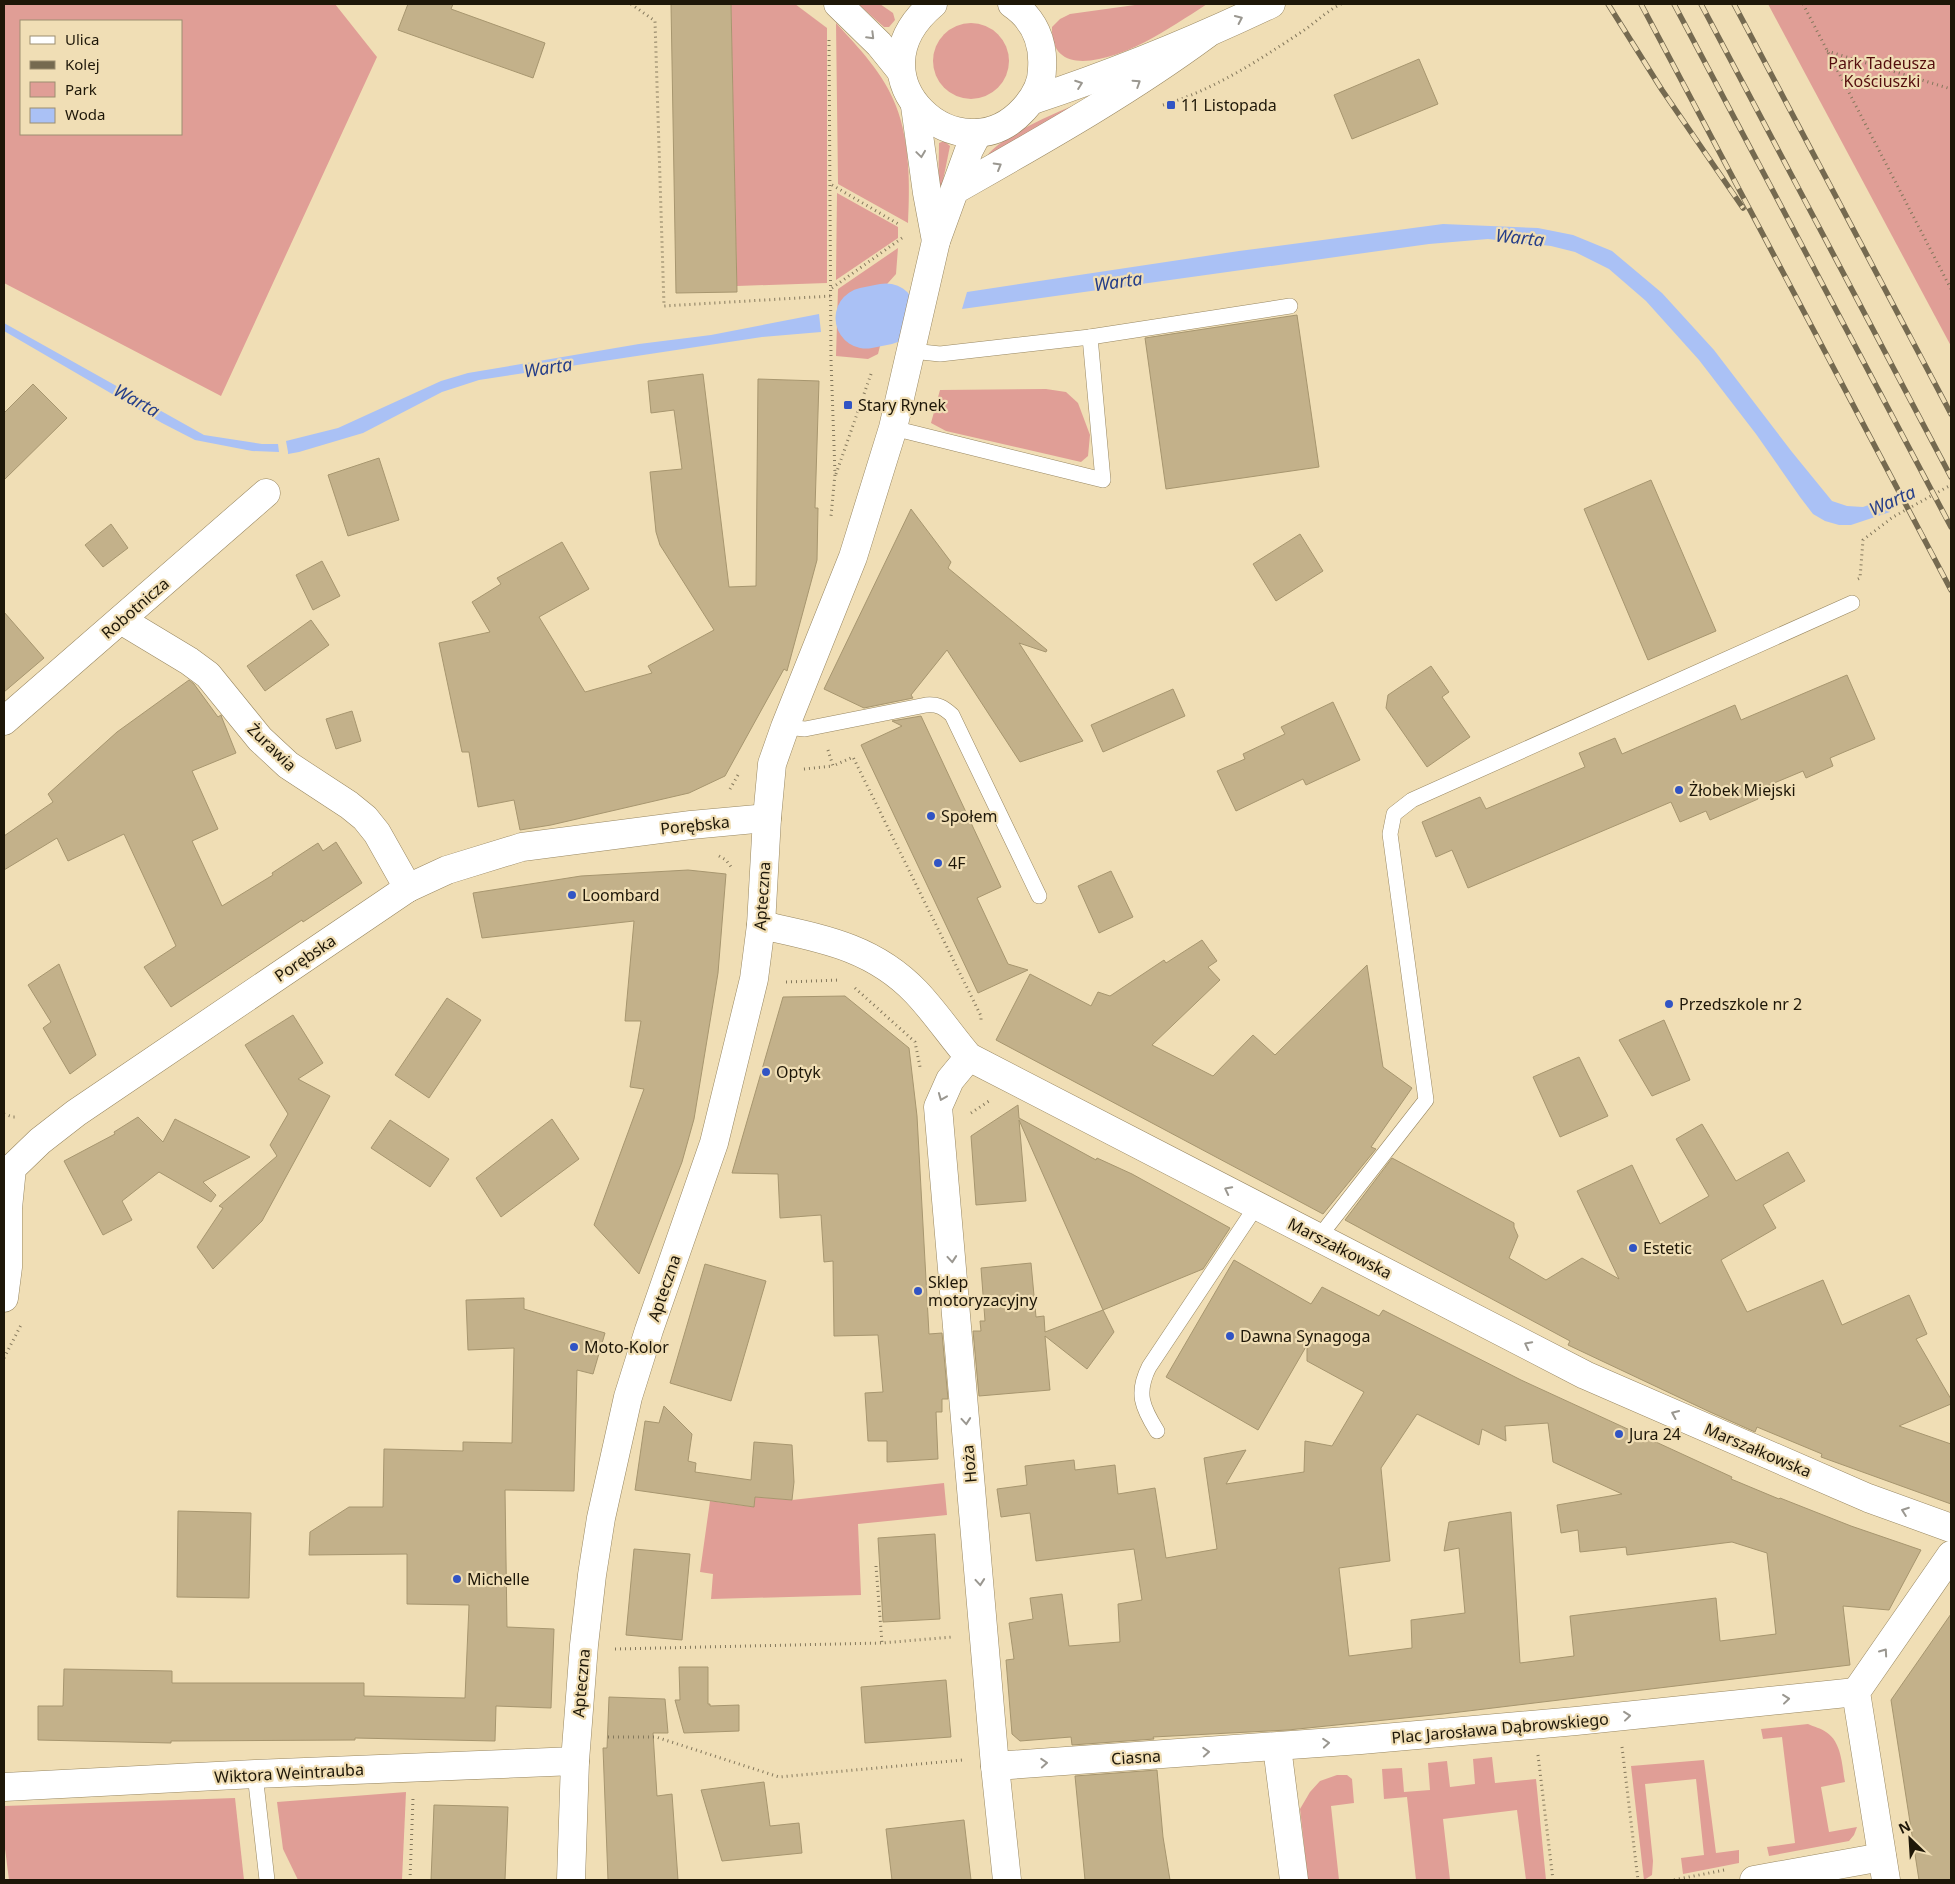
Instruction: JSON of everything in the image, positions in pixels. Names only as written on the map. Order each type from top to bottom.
[{"type":"street","points":[[838,4],[879,44],[900,70],[915,106],[926,193],[936,241]]},
{"type":"street","points":[[900,70],[901,50],[908,34],[920,14],[933,4]]},
{"type":"street","points":[[915,106],[932,121],[965,132],[978,133],[996,128],[1017,117],[1033,100],[1042,77],[1043,54],[1036,30],[1023,11],[1012,4]]},
{"type":"street","points":[[1033,100],[1117,70],[1207,34],[1271,4]]},
{"type":"street","points":[[956,190],[1104,105],[1162,67],[1207,34]]},
{"type":"street","points":[[767,818],[772,764],[853,557],[893,428],[936,241],[969,150],[978,133]]},
{"type":"street","name":"Robotnicza","points":[[4,721],[266,493]]},
{"type":"street","name":"Żurawia","points":[[121,620],[189,661],[208,675],[260,739],[288,765],[349,805],[364,818],[377,833],[408,888]]},
{"type":"street","name":"Porębska","points":[[4,1298],[8,1267],[8,1163],[76,1113],[408,888],[447,870],[522,847],[691,825],[767,818]]},
{"type":"street","name":"Apteczna","points":[[571,1880],[575,1761],[592,1574],[612,1464],[628,1397],[649,1330],[714,1143],[754,979],[760,925],[767,818]]},
{"type":"street","name":"Marszałkowska","points":[[760,925],[840,944],[886,967],[916,992],[969,1057],[1585,1375],[1868,1498],[1951,1528]]},
{"type":"street","name":"Hoża","points":[[969,1057],[950,1080],[938,1107],[995,1766],[1007,1880]]},
{"type":"street","points":[[1754,1880],[1884,1869],[1856,1692],[1951,1555]]},
{"type":"street","name":"Plac Jarosława Dąbrowskiego","points":[[1277,1748],[1619,1717],[1856,1692]]},
{"type":"street","points":[[1277,1748],[1294,1880]]},
{"type":"street","name":"Ciasna","points":[[995,1766],[1277,1748]]},
{"type":"street","name":"Wiktora Weintrauba","points":[[4,1787],[255,1774],[575,1761]]},
{"type":"lane","points":[[913,345],[940,354],[1090,337],[1290,306]]},
{"type":"lane","points":[[893,428],[1103,480],[1090,337]]},
{"type":"lane","points":[[1319,1237],[1426,1100],[1390,834],[1394,814],[1412,800],[1846,606]]},
{"type":"lane","points":[[785,727],[805,729],[926,704],[937,704],[943,707],[952,715],[1040,896]]},
{"type":"lane","points":[[1157,1431],[1144,1406],[1141,1395],[1143,1379],[1149,1367],[1257,1205]]},
{"type":"lane","points":[[255,1774],[267,1880]]},
{"type":"path","points":[[631,4],[655,21],[664,306],[831,296]]},
{"type":"path","points":[[1158,106],[1184,99],[1230,76],[1277,48],[1341,4]]},
{"type":"path","points":[[1803,4],[1951,289]]},
{"type":"path","points":[[830,42],[834,479],[830,525]]},
{"type":"path","points":[[1827,51],[1951,89]]},
{"type":"path","points":[[831,185],[901,226]]},
{"type":"path","points":[[832,288],[904,236]]},
{"type":"path","points":[[834,479],[872,372]]},
{"type":"path","points":[[1846,606],[1832,594],[1860,578],[1863,540],[1893,518],[1951,485]]},
{"type":"path","points":[[820,726],[832,766]]},
{"type":"path","points":[[799,770],[832,766],[854,757],[981,1016],[980,1026]]},
{"type":"path","points":[[714,853],[726,860],[734,872]]},
{"type":"path","points":[[778,982],[847,980]]},
{"type":"path","points":[[854,986],[915,1042],[921,1075]]},
{"type":"path","points":[[876,1566],[882,1643]]},
{"type":"path","points":[[607,1650],[882,1643],[954,1637]]},
{"type":"path","points":[[1619,1717],[1638,1880]]},
{"type":"path","points":[[1534,1725],[1553,1880]]},
{"type":"path","points":[[607,1738],[656,1737],[779,1777],[964,1760]]},
{"type":"path","points":[[410,1880],[413,1792]]},
{"type":"green space","points":[[4,4],[335,4],[377,57],[221,396],[4,283]]},
{"type":"green space","points":[[731,4],[795,4],[827,28],[827,283],[737,286]]},
{"type":"green space","points":[[858,4],[880,4],[893,13],[895,20],[889,27],[884,27]]},
{"type":"green space","points":[[1142,4],[1207,4],[1169,29],[1118,54],[1087,61],[1073,60],[1062,55],[1054,44],[1052,27],[1060,19],[1070,14]]},
{"type":"green space","name":"Park Tadeusza Kościuszki","points":[[1768,4],[1951,4],[1951,346]]},
{"type":"green space","points":[[836,23],[878,72],[896,106],[904,134],[908,164],[908,223],[838,184]]},
{"type":"green space","points":[[971,23],[986,26],[998,34],[1006,46],[1009,61],[1006,76],[998,88],[986,96],[971,99],[956,96],[944,88],[936,76],[933,61],[936,46],[944,34],[956,26]]},
{"type":"green space","points":[[1097,95],[984,160],[1004,140],[1019,131]]},
{"type":"green space","points":[[944,141],[950,146],[938,205],[939,143]]},
{"type":"green space","points":[[837,193],[898,227],[898,238],[836,280]]},
{"type":"green space","points":[[898,248],[896,274],[871,302],[870,323],[881,329],[881,342],[878,354],[868,359],[836,356],[838,289]]},
{"type":"green space","points":[[1046,389],[1066,392],[1078,403],[1090,435],[1088,456],[1081,462],[946,431],[931,423],[940,390]]},
{"type":"green space","points":[[944,1483],[947,1515],[858,1524],[861,1595],[711,1599],[713,1574],[700,1572],[710,1501],[753,1507],[755,1497],[792,1500]]},
{"type":"green space","points":[[1808,1724],[1822,1729],[1831,1736],[1838,1748],[1842,1762],[1845,1782],[1821,1787],[1829,1832],[1857,1827],[1849,1841],[1769,1856],[1767,1847],[1795,1843],[1782,1737],[1763,1739],[1761,1729]]},
{"type":"green space","points":[[1492,1757],[1495,1783],[1536,1779],[1546,1880],[1526,1880],[1517,1810],[1443,1819],[1450,1880],[1416,1880],[1407,1797],[1384,1799],[1382,1769],[1402,1768],[1404,1792],[1430,1790],[1428,1763],[1447,1761],[1450,1787],[1475,1784],[1473,1759]]},
{"type":"green space","points":[[1704,1760],[1716,1853],[1739,1850],[1739,1863],[1683,1874],[1681,1858],[1704,1855],[1696,1779],[1645,1784],[1653,1861],[1652,1875],[1644,1880],[1631,1766]]},
{"type":"green space","points":[[1337,1775],[1347,1775],[1352,1779],[1354,1803],[1331,1806],[1339,1880],[1308,1880],[1300,1809],[1310,1792],[1320,1781]]},
{"type":"green space","points":[[406,1792],[402,1880],[298,1880],[283,1849],[277,1802]]},
{"type":"green space","points":[[235,1798],[244,1880],[9,1880],[4,1841],[4,1806]]},
{"type":"water","points":[[1443,224],[1538,228],[1573,235],[1612,251],[1662,293],[1714,350],[1832,501],[1847,506],[1863,507],[1885,499],[1890,512],[1851,525],[1839,525],[1825,521],[1813,514],[1756,434],[1699,360],[1646,301],[1609,269],[1575,252],[1551,246],[1488,239],[1429,244],[962,309],[967,292],[1239,251]]},
{"type":"water","points":[[819,314],[821,332],[762,337],[479,380],[442,392],[363,433],[288,454],[286,441],[338,428],[441,381],[468,373],[639,344],[711,335]]},
{"type":"water","points":[[4,323],[204,435],[262,444],[278,444],[279,452],[252,451],[195,440],[162,423],[4,331]]},
{"type":"pier","points":[[1951,460],[1951,482],[1891,514],[1882,497]]},
{"type":"building","points":[[408,4],[453,4],[451,9],[545,43],[533,78],[398,30]]},
{"type":"building","points":[[671,4],[731,4],[737,292],[676,293]]},
{"type":"building","points":[[1419,59],[1438,104],[1352,139],[1334,95]]},
{"type":"building","points":[[1297,315],[1319,467],[1166,489],[1145,338]]},
{"type":"building","points":[[703,374],[729,587],[756,586],[758,379],[819,381],[815,508],[818,508],[817,560],[787,671],[784,669],[725,776],[689,793],[551,825],[520,830],[514,800],[478,807],[469,752],[462,752],[439,643],[490,632],[472,602],[501,584],[497,578],[562,542],[589,589],[539,617],[585,692],[652,673],[648,666],[714,630],[660,545],[656,532],[650,472],[682,469],[674,410],[651,413],[648,381]]},
{"type":"building","points":[[33,384],[67,418],[4,480],[4,413]]},
{"type":"building","points":[[379,458],[399,520],[348,536],[328,475]]},
{"type":"building","points":[[1651,480],[1716,631],[1648,660],[1584,509]]},
{"type":"building","points":[[911,509],[951,562],[948,568],[1047,650],[1046,652],[1019,643],[1083,741],[1020,762],[947,650],[911,695],[913,698],[864,708],[824,689]]},
{"type":"building","points":[[111,524],[128,548],[103,567],[85,545]]},
{"type":"building","points":[[1300,534],[1323,571],[1276,601],[1253,564]]},
{"type":"building","points":[[322,561],[340,596],[313,610],[296,575]]},
{"type":"building","points":[[4,612],[44,658],[4,692]]},
{"type":"building","points":[[311,620],[329,645],[265,691],[247,666]]},
{"type":"building","points":[[1431,666],[1449,692],[1442,697],[1470,737],[1427,767],[1386,708],[1388,695]]},
{"type":"building","points":[[1847,675],[1875,739],[1830,758],[1833,766],[1806,778],[1803,771],[1755,791],[1758,799],[1710,820],[1706,811],[1680,822],[1671,802],[1468,888],[1452,850],[1436,857],[1422,822],[1480,797],[1486,809],[1585,767],[1579,753],[1615,738],[1622,754],[1735,705],[1741,720]]},
{"type":"building","points":[[189,680],[218,717],[221,715],[236,753],[192,771],[218,829],[192,841],[222,906],[273,875],[272,873],[318,843],[323,851],[336,842],[362,883],[303,922],[302,920],[171,1007],[144,967],[176,946],[124,834],[68,861],[57,838],[4,870],[4,836],[53,802],[48,794],[117,732]]},
{"type":"building","points":[[1173,689],[1185,716],[1103,752],[1091,725]]},
{"type":"building","points":[[1333,702],[1360,760],[1306,785],[1303,779],[1236,811],[1217,771],[1245,759],[1243,754],[1285,734],[1281,727]]},
{"type":"building","points":[[352,711],[361,741],[336,749],[326,719]]},
{"type":"building","name":"Społem","points":[[921,716],[1001,887],[977,898],[1008,964],[1028,970],[978,993],[861,745],[902,726],[892,721]]},
{"type":"building","points":[[688,870],[726,874],[718,973],[694,1119],[682,1162],[639,1274],[594,1225],[644,1089],[630,1087],[641,1021],[625,1021],[634,921],[482,938],[473,893],[581,876]]},
{"type":"building","points":[[1111,871],[1133,917],[1099,933],[1078,886]]},
{"type":"building","points":[[1202,940],[1217,961],[1208,967],[1220,980],[1152,1045],[1213,1076],[1253,1035],[1275,1055],[1367,965],[1383,1067],[1412,1088],[1371,1147],[1376,1149],[1323,1214],[996,1040],[1030,974],[1091,1006],[1098,992],[1110,996],[1164,960],[1166,963]]},
{"type":"building","points":[[59,964],[96,1055],[70,1074],[43,1028],[51,1022],[28,985]]},
{"type":"building","points":[[845,996],[909,1048],[917,1116],[929,1334],[942,1333],[948,1399],[942,1399],[942,1412],[936,1412],[938,1459],[887,1462],[887,1441],[868,1441],[865,1393],[883,1392],[878,1335],[834,1336],[833,1261],[824,1262],[821,1215],[780,1218],[778,1174],[732,1173],[783,997]]},
{"type":"building","points":[[447,998],[481,1020],[429,1098],[395,1075]]},
{"type":"building","points":[[293,1015],[323,1063],[298,1079],[330,1096],[262,1221],[213,1269],[197,1247],[223,1208],[219,1206],[277,1156],[270,1145],[288,1114],[245,1045]]},
{"type":"building","points":[[1664,1020],[1690,1080],[1652,1096],[1619,1040]]},
{"type":"building","points":[[1579,1057],[1608,1116],[1560,1137],[1533,1077]]},
{"type":"building","points":[[1018,1105],[1019,1118],[1096,1160],[1097,1158],[1132,1174],[1230,1228],[1203,1269],[1103,1310],[1019,1120],[1026,1201],[976,1205],[971,1136]]},
{"type":"building","points":[[138,1117],[163,1142],[175,1119],[250,1157],[203,1182],[216,1195],[211,1202],[159,1172],[122,1201],[132,1220],[103,1235],[64,1161],[115,1134],[114,1132]]},
{"type":"building","points":[[552,1119],[579,1159],[501,1217],[476,1178]]},
{"type":"building","points":[[390,1120],[449,1159],[430,1187],[371,1148]]},
{"type":"building","points":[[1702,1124],[1736,1181],[1788,1152],[1805,1181],[1763,1205],[1776,1228],[1721,1260],[1747,1312],[1823,1280],[1842,1325],[1909,1295],[1927,1334],[1916,1339],[1951,1399],[1951,1404],[1899,1426],[1951,1444],[1951,1504],[1821,1457],[1822,1454],[1757,1427],[1755,1432],[1710,1412],[1568,1345],[1570,1341],[1345,1220],[1392,1158],[1514,1223],[1518,1236],[1509,1258],[1546,1280],[1582,1258],[1619,1279],[1577,1191],[1632,1165],[1660,1224],[1709,1196],[1676,1139]]},
{"type":"building","points":[[1234,1260],[1311,1304],[1322,1287],[1379,1316],[1383,1310],[1521,1380],[1732,1477],[1731,1479],[1851,1526],[1921,1550],[1889,1610],[1843,1606],[1850,1665],[1443,1714],[1288,1730],[1153,1737],[1154,1739],[1072,1745],[1071,1737],[1020,1741],[1012,1734],[1006,1660],[1014,1659],[1009,1623],[1033,1619],[1030,1598],[1062,1594],[1069,1646],[1120,1642],[1118,1604],[1142,1600],[1134,1549],[1036,1561],[1030,1513],[1001,1517],[997,1489],[1027,1485],[1025,1466],[1074,1460],[1075,1470],[1115,1465],[1118,1494],[1155,1488],[1166,1558],[1217,1549],[1204,1458],[1246,1450],[1226,1484],[1304,1472],[1305,1441],[1332,1446],[1364,1392],[1307,1361],[1307,1345],[1258,1430],[1166,1377]],"holes":[[[1417,1414],[1479,1445],[1482,1429],[1506,1441],[1505,1426],[1548,1423],[1553,1462],[1622,1494],[1557,1505],[1561,1533],[1578,1530],[1580,1552],[1626,1547],[1627,1555],[1732,1542],[1767,1553],[1776,1634],[1720,1641],[1716,1598],[1570,1616],[1574,1656],[1520,1663],[1511,1512],[1449,1522],[1444,1551],[1459,1548],[1465,1613],[1411,1620],[1412,1648],[1349,1656],[1339,1568],[1390,1561],[1381,1468]]]},
{"type":"building","points":[[1031,1263],[1036,1317],[1044,1316],[1045,1332],[1103,1310],[1114,1332],[1087,1369],[1045,1336],[1050,1390],[979,1396],[973,1331],[981,1331],[980,1321],[985,1321],[981,1268]]},
{"type":"building","points":[[705,1264],[766,1281],[731,1401],[670,1383]]},
{"type":"building","points":[[524,1298],[524,1309],[605,1333],[593,1374],[577,1370],[574,1491],[505,1490],[507,1627],[554,1629],[551,1708],[496,1706],[495,1741],[355,1738],[355,1740],[171,1741],[171,1743],[38,1740],[38,1706],[63,1706],[64,1669],[172,1671],[172,1683],[364,1683],[364,1696],[465,1698],[469,1605],[407,1604],[407,1554],[309,1555],[310,1532],[349,1507],[383,1507],[384,1449],[463,1451],[463,1442],[512,1443],[514,1348],[468,1350],[466,1300]]},
{"type":"building","points":[[664,1406],[692,1434],[688,1461],[696,1463],[695,1472],[751,1480],[754,1442],[792,1445],[794,1482],[792,1500],[755,1497],[754,1507],[635,1490],[645,1421],[659,1423]]},
{"type":"building","points":[[178,1511],[251,1513],[249,1598],[177,1597]]},
{"type":"building","points":[[935,1534],[940,1619],[883,1622],[878,1538]]},
{"type":"building","points":[[634,1549],[690,1554],[682,1640],[626,1635]]},
{"type":"building","points":[[1951,1614],[1951,1880],[1919,1880],[1891,1700]]},
{"type":"building","points":[[679,1667],[708,1667],[708,1704],[710,1706],[739,1705],[739,1731],[684,1733],[675,1700],[680,1700]]},
{"type":"building","points":[[946,1680],[951,1737],[865,1743],[861,1687]]},
{"type":"building","points":[[609,1697],[665,1699],[668,1733],[653,1733],[657,1796],[672,1794],[678,1880],[608,1880],[603,1748],[607,1748]]},
{"type":"building","points":[[1157,1770],[1163,1837],[1170,1880],[1085,1880],[1075,1776]]},
{"type":"building","points":[[764,1782],[770,1826],[799,1823],[802,1853],[722,1861],[701,1790]]},
{"type":"building","points":[[434,1805],[508,1807],[505,1880],[431,1880]]},
{"type":"building","points":[[964,1820],[971,1880],[892,1880],[886,1829]]},
{"type":"waterway","name":"Warta","points":[[866,318],[886,314]]},
{"type":"railway","points":[[1608,4],[1662,90],[1743,208]]},
{"type":"railway","points":[[1641,4],[1951,590]]},
{"type":"railway","points":[[1674,4],[1951,527]]},
{"type":"railway","points":[[1701,4],[1951,477]]},
{"type":"railway","points":[[1734,4],[1951,414]]},
{"type":"place","name":"11 Listopada","points":[[1171,105]]},
{"type":"place","name":"Stary Rynek","points":[[848,405]]},
{"type":"place","name":"Żłobek Miejski","points":[[1679,790]]},
{"type":"place","name":"Społem","points":[[931,816]]},
{"type":"place","name":"4F","points":[[938,863]]},
{"type":"place","name":"Loombard","points":[[572,895]]},
{"type":"place","name":"Przedszkole nr 2","points":[[1669,1004]]},
{"type":"place","name":"Optyk","points":[[766,1072]]},
{"type":"place","name":"Estetic","points":[[1633,1248]]},
{"type":"place","name":"Sklep motoryzacyjny","points":[[918,1291]]},
{"type":"place","name":"Dawna Synagoga","points":[[1230,1336]]},
{"type":"place","name":"Moto-Kolor","points":[[574,1347]]},
{"type":"place","name":"Jura 24","points":[[1619,1434]]},
{"type":"place","name":"Michelle","points":[[457,1579]]}]
